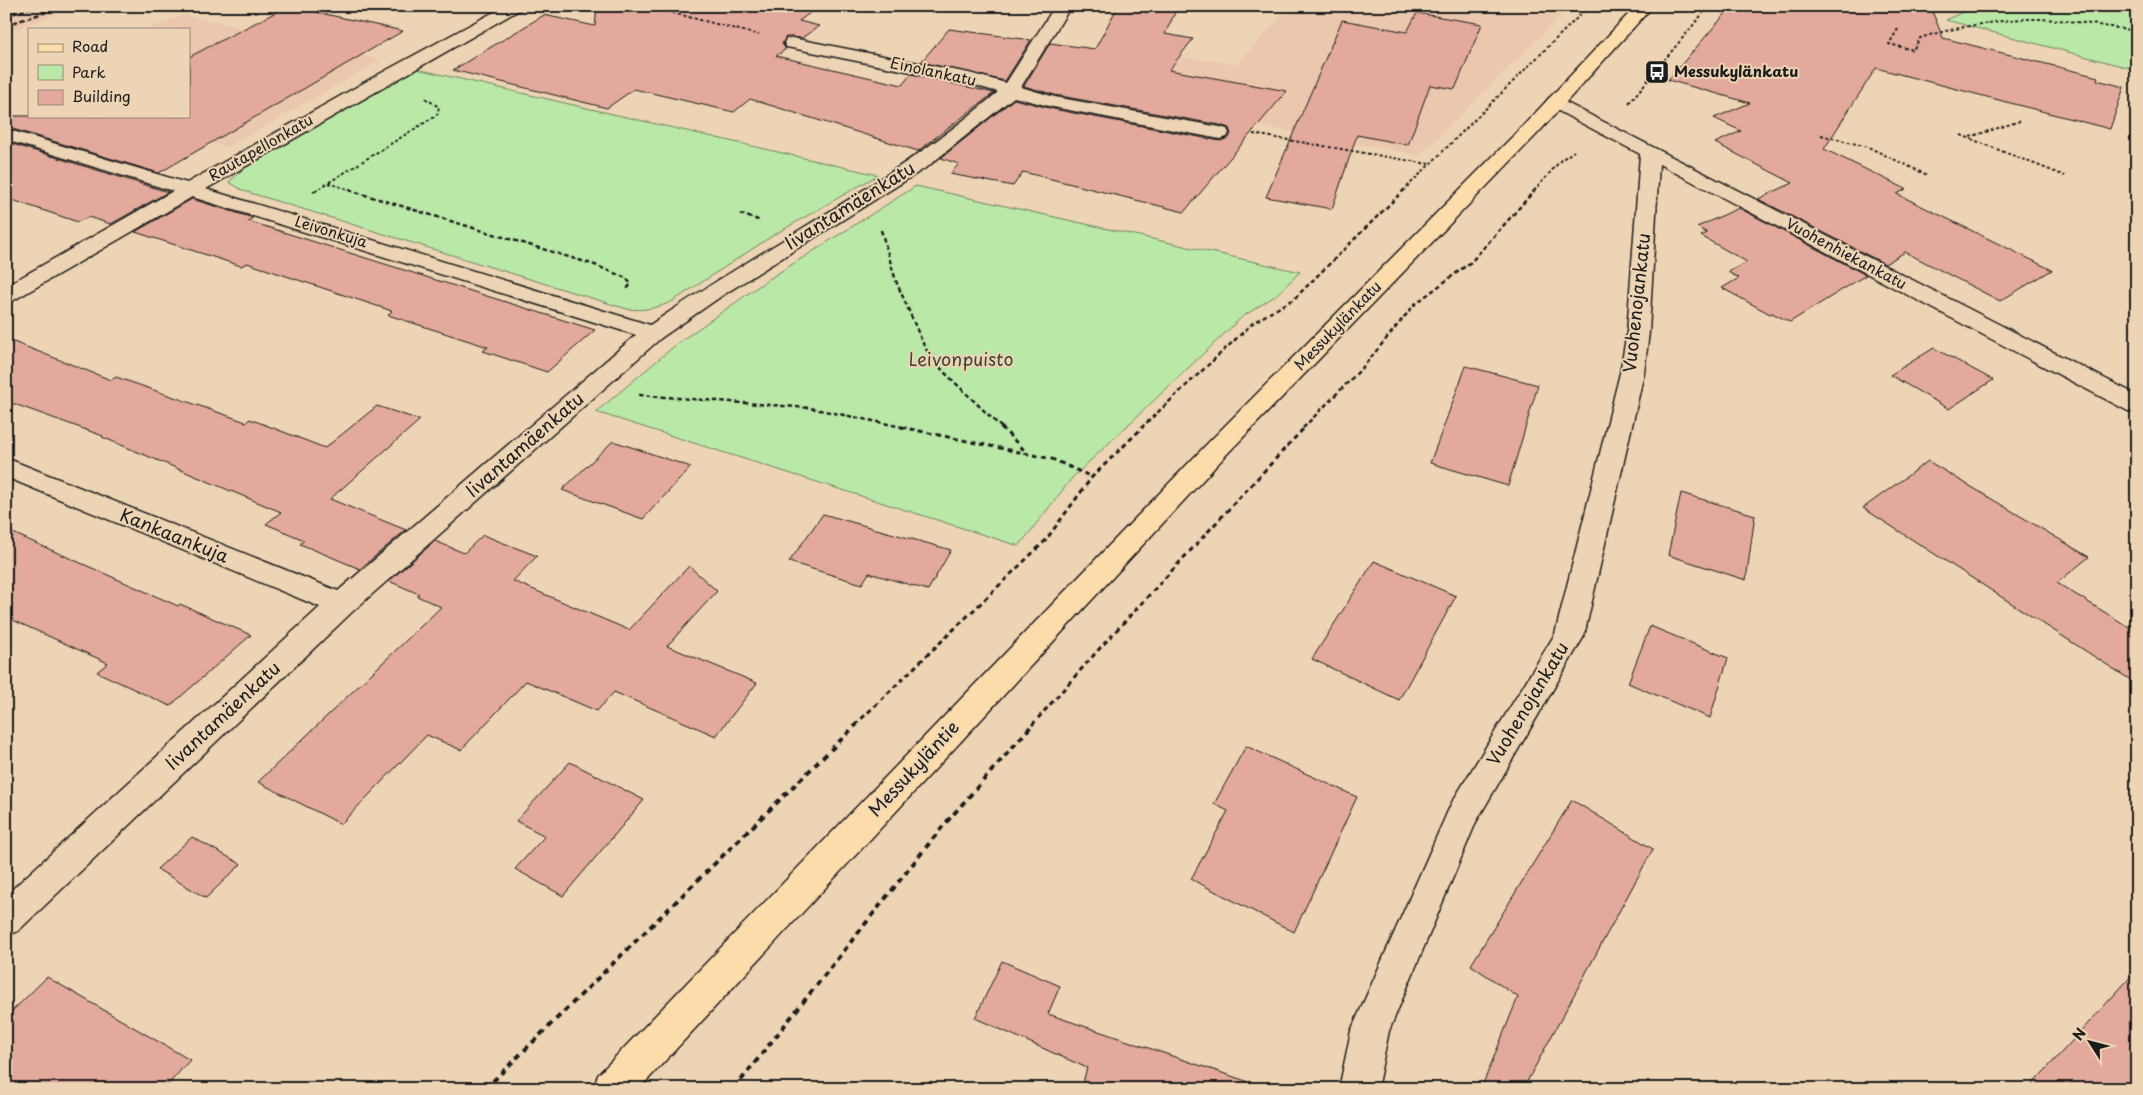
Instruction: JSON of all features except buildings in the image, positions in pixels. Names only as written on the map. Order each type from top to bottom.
[{"type":"main road","name":"Messukylänkatu","points":[[1217,449],[1556,102],[1645,6]]},
{"type":"main road","name":"Messukyläntie","points":[[612,1089],[1217,449]]},
{"type":"street","name":"Rautapellonkatu","points":[[6,294],[380,81],[518,6]]},
{"type":"street","name":"Iivantamäenkatu","points":[[6,919],[342,604],[653,332],[715,290],[920,163],[1010,91],[1063,6]]},
{"type":"street","name":"Einolankatu","points":[[792,43],[969,78],[1053,102],[1220,133]]},
{"type":"street","name":"Vuohenhiekankatu","points":[[1556,102],[2137,406]]},
{"type":"street","name":"Leivonkuja","points":[[8,134],[190,188],[653,332]]},
{"type":"street","name":"Vuohenojankatu","points":[[1358,1089],[1370,1031],[1463,814],[1569,636],[1632,373],[1638,332],[1650,151]]},
{"type":"street","name":"Kankaankuja","points":[[6,468],[342,604]]},
{"type":"path","points":[[646,6],[792,43]]},
{"type":"path","points":[[485,1089],[943,638],[1045,541],[1092,477],[1254,322],[1294,299],[1589,6]]},
{"type":"path","points":[[734,1089],[944,826],[1101,647],[1265,468],[1363,366],[1415,304],[1471,262],[1561,160],[1577,150],[1590,149],[1657,72],[1709,6]]},
{"type":"path","points":[[1898,29],[1889,44],[1913,50],[1920,38],[1938,32],[2025,19],[2062,21],[2137,31]]},
{"type":"path","points":[[275,215],[437,115],[439,107],[428,99],[409,89],[380,81]]},
{"type":"path","points":[[1970,138],[2020,121]]},
{"type":"path","points":[[1220,133],[1264,135],[1430,164]]},
{"type":"path","points":[[1821,135],[1868,147],[1927,175]]},
{"type":"path","points":[[1961,135],[2065,176]]},
{"type":"path","points":[[328,183],[595,265],[626,278],[631,284],[626,292],[596,315]]},
{"type":"path","points":[[869,195],[896,281],[925,348],[943,371],[1028,454]]},
{"type":"path","points":[[594,384],[646,396],[810,408],[1052,459],[1092,477]]},
{"type":"shaded area","points":[[16,6],[80,6],[6,32],[6,9]]},
{"type":"shaded area","points":[[1291,6],[1571,6],[1420,155],[1146,105],[1179,57],[1237,64]]},
{"type":"shaded area","points":[[185,15],[381,60],[227,147],[171,133],[187,118],[190,118],[190,28],[150,28]]},
{"type":"green space","points":[[1975,6],[2137,6],[2137,70],[1946,20]]},
{"type":"green space","points":[[417,69],[878,175],[772,236],[673,301],[639,310],[627,309],[244,191],[229,182],[243,169]]},
{"type":"green space","name":"Leivonpuisto","points":[[916,186],[1300,272],[1275,296],[1242,317],[1072,478],[1019,546],[596,412],[678,343],[766,281]]},
{"type":"railway","points":[[6,16],[36,6]]},
{"type":"railway","points":[[6,25],[65,6]]},
{"type":"place","name":"Messukylänkatu","points":[[1657,72]]}]
